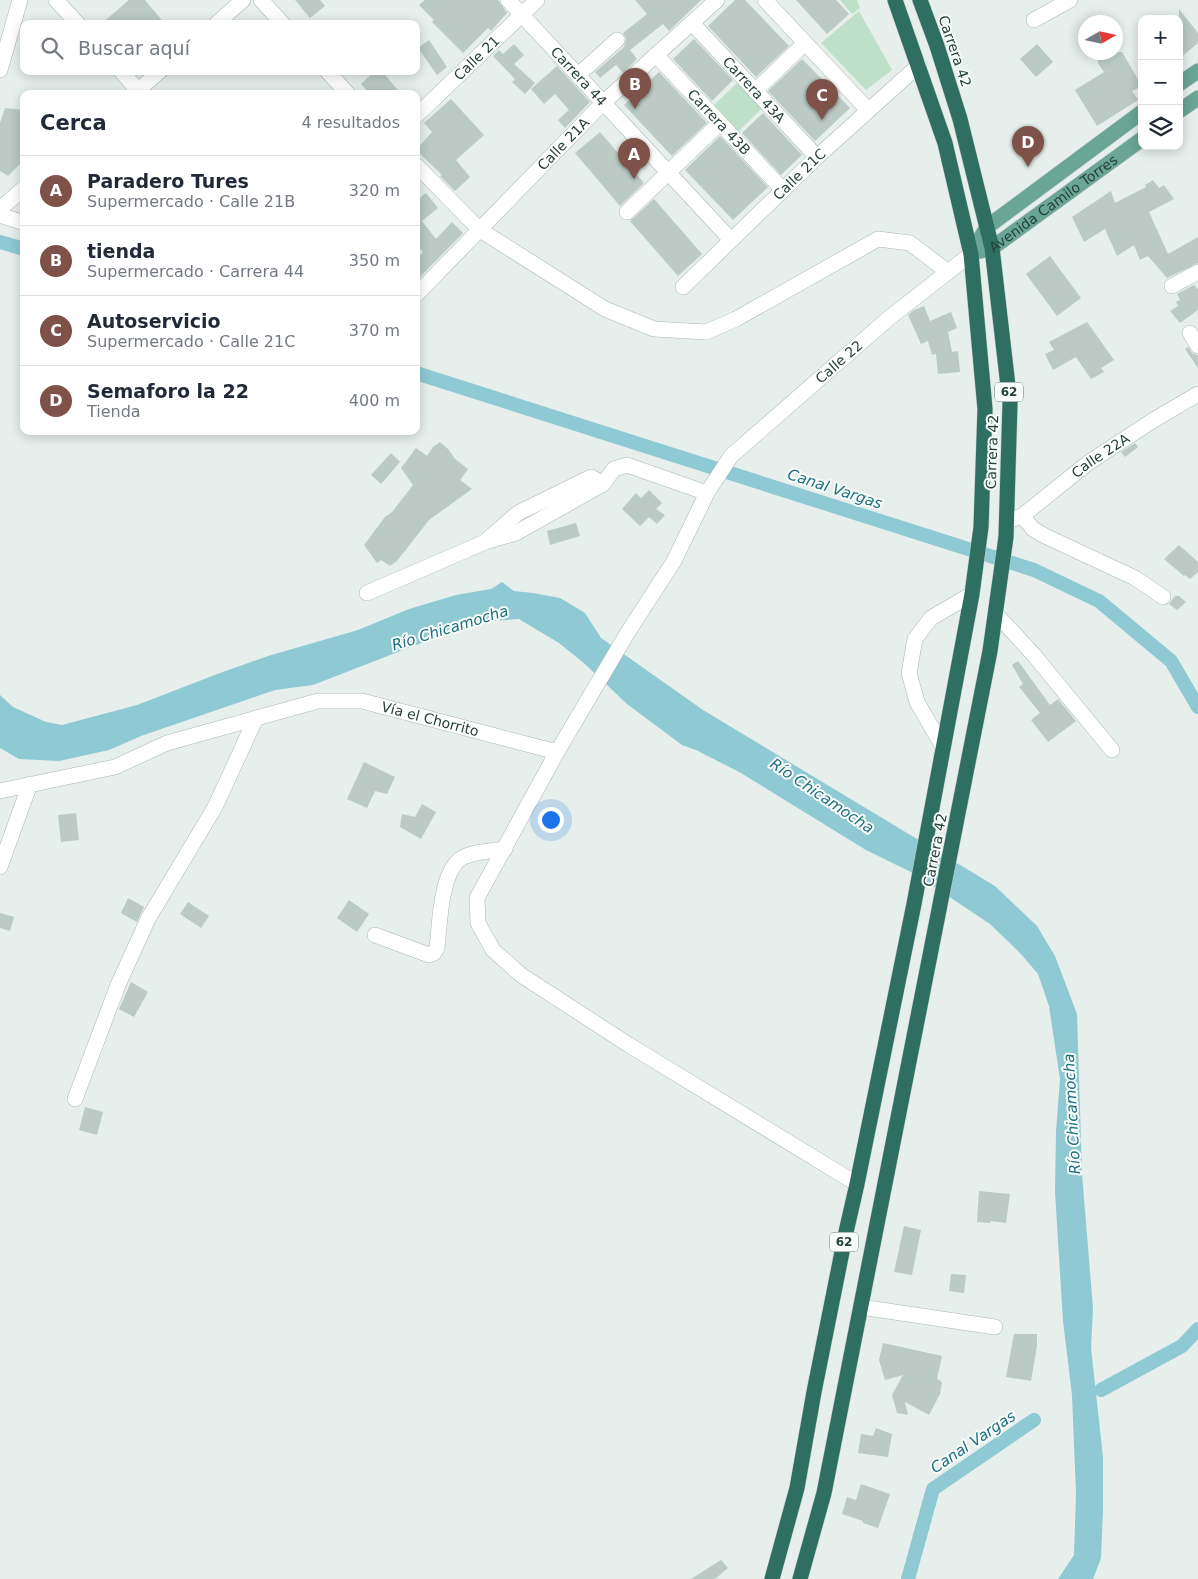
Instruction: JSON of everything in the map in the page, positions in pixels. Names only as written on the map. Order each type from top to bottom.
[{"type":"highway","name":"Carrera 42","points":[[858,1184],[914,904],[977,565],[981,527],[985,409],[971,254],[945,143],[895,0]]},
{"type":"highway","name":"Carrera 42","points":[[861,1307],[990,651],[1002,573],[1007,521],[1010,403],[992,248],[960,119],[920,0]]},
{"type":"highway","name":"62","points":[[772,1579],[797,1488],[846,1232],[858,1184]]},
{"type":"highway","name":"62","points":[[800,1579],[824,1493],[861,1307]]},
{"type":"main road","points":[[1183,81],[1198,70]]},
{"type":"main road","points":[[1183,108],[1198,98]]},
{"type":"main road","name":"Avenida Camilo Torres","points":[[971,254],[987,227],[1138,115]]},
{"type":"main road","name":"Avenida Camilo Torres","points":[[971,254],[992,248],[1138,142]]},
{"type":"street","points":[[0,70],[20,0]]},
{"type":"street","points":[[56,0],[74,20]]},
{"type":"street","points":[[220,20],[243,0]]},
{"type":"street","points":[[261,0],[279,20]]},
{"type":"street","name":"Carrera 44","points":[[508,0],[731,240]]},
{"type":"street","name":"Calle 21","points":[[420,112],[538,0]]},
{"type":"street","name":"Calle 21A","points":[[420,291],[604,102],[716,0]]},
{"type":"street","points":[[765,0],[868,110]]},
{"type":"street","points":[[1034,20],[1070,0]]},
{"type":"street","name":"Carrera 43A","points":[[692,23],[817,157]]},
{"type":"street","points":[[578,75],[617,40]]},
{"type":"street","points":[[755,91],[805,42]]},
{"type":"street","name":"Carrera 43B","points":[[656,55],[783,190]]},
{"type":"street","name":"Calle 21C","points":[[683,287],[817,157],[919,65]]},
{"type":"street","points":[[124,75],[136,90]]},
{"type":"street","points":[[140,90],[156,75]]},
{"type":"street","points":[[331,75],[344,90]]},
{"type":"street","points":[[627,212],[720,123]]},
{"type":"street","points":[[420,169],[480,230],[605,310],[654,329],[706,332],[736,319],[878,239],[910,243],[948,272]]},
{"type":"street","points":[[0,209],[20,192]]},
{"type":"street","points":[[0,215],[20,222]]},
{"type":"street","name":"Calle 22","points":[[707,494],[732,456],[889,318],[971,254]]},
{"type":"street","points":[[1172,286],[1198,272]]},
{"type":"street","name":"Calle 22A","points":[[1007,521],[1022,516],[1088,463],[1152,421],[1198,394]]},
{"type":"street","points":[[368,593],[485,542],[518,513],[591,477],[602,484],[614,469],[627,465],[707,494],[674,561],[628,632],[557,752],[477,898],[478,923],[493,950],[521,975],[629,1045],[858,1184]]},
{"type":"street","points":[[1022,516],[1033,529],[1045,536],[1135,578],[1163,597]]},
{"type":"street","points":[[943,746],[917,702],[909,673],[915,639],[931,618],[972,594]]},
{"type":"street","points":[[996,614],[1033,654],[1112,750]]},
{"type":"street","name":"Vía el Chorrito","points":[[0,791],[115,767],[167,743],[318,701],[362,701],[557,752]]},
{"type":"street","points":[[75,1099],[118,985],[148,919],[216,807],[256,718]]},
{"type":"street","points":[[0,867],[30,784]]},
{"type":"street","points":[[375,935],[429,955],[434,953],[437,948],[444,890],[452,866],[466,856],[505,849]]},
{"type":"street","points":[[861,1307],[995,1327]]},
{"type":"green space","points":[[840,0],[857,0],[860,8],[852,14]]},
{"type":"green space","points":[[859,11],[892,70],[866,90],[821,43]]},
{"type":"green space","points":[[739,81],[764,106],[738,132],[713,106]]},
{"type":"water","name":"Río Chicamocha","points":[[502,582],[514,591],[560,598],[585,613],[601,638],[703,710],[995,886],[1037,926],[1055,956],[1077,1014],[1082,1174],[1093,1308],[1091,1348],[1103,1457],[1101,1558],[1093,1579],[1058,1579],[1074,1555],[1076,1494],[1072,1395],[1063,1321],[1055,1192],[1056,1131],[1060,1079],[1049,1006],[1038,974],[1021,954],[990,924],[915,874],[866,850],[741,773],[682,745],[627,704],[585,664],[559,643],[519,619],[480,622],[313,685],[275,690],[141,736],[109,750],[59,761],[19,759],[0,748],[0,695],[13,707],[46,722],[62,725],[137,705],[268,656],[358,630],[409,609],[456,595],[491,589]]},
{"type":"building","points":[[129,0],[145,0],[162,20],[106,20]]},
{"type":"building","points":[[295,0],[320,0],[325,6],[310,18]]},
{"type":"building","points":[[425,0],[498,0],[507,13],[491,31],[488,28],[463,53],[432,22],[434,20],[419,5]]},
{"type":"building","points":[[635,0],[701,0],[669,31],[663,24],[630,50],[637,59],[623,73],[616,65],[600,78],[595,72],[624,47],[626,39],[623,33],[647,14]]},
{"type":"building","points":[[735,0],[745,0],[789,46],[756,77],[708,26]]},
{"type":"building","points":[[796,0],[836,0],[849,14],[827,34]]},
{"type":"building","points":[[1179,9],[1198,33],[1198,43],[1183,56],[1183,15],[1179,15]]},
{"type":"building","points":[[694,39],[733,80],[712,101],[673,59]]},
{"type":"building","points":[[429,40],[447,67],[437,75],[420,51],[420,47]]},
{"type":"building","points":[[514,44],[524,55],[514,64],[535,83],[525,94],[512,82],[515,79],[493,56],[499,50],[503,54]]},
{"type":"building","points":[[1037,44],[1053,62],[1036,77],[1020,59]]},
{"type":"building","points":[[1123,54],[1138,79],[1138,88],[1132,91],[1138,100],[1097,126],[1075,90],[1104,72],[1098,60],[1123,60]]},
{"type":"building","points":[[802,59],[850,108],[815,141],[768,91]]},
{"type":"building","points":[[557,66],[590,102],[565,128],[558,120],[569,110],[555,94],[544,104],[531,89]]},
{"type":"building","points":[[659,72],[707,123],[672,156],[624,105]]},
{"type":"building","points":[[371,75],[385,75],[398,90],[366,90],[361,84]]},
{"type":"building","points":[[451,99],[484,135],[456,160],[470,177],[455,191],[440,176],[442,175],[420,154],[420,146],[432,132],[424,123]]},
{"type":"building","points":[[5,108],[20,110],[20,164],[8,176],[0,171],[0,123]]},
{"type":"building","points":[[763,113],[802,155],[781,175],[742,133]]},
{"type":"building","points":[[600,132],[644,183],[620,206],[575,153]]},
{"type":"building","points":[[720,136],[768,187],[733,220],[685,170]]},
{"type":"building","points":[[1153,180],[1159,188],[1164,185],[1174,199],[1149,212],[1168,254],[1198,237],[1198,263],[1167,278],[1148,256],[1140,260],[1134,245],[1117,256],[1105,229],[1084,242],[1072,217],[1111,191],[1115,203],[1146,187],[1145,185]]},
{"type":"building","points":[[426,193],[438,208],[422,221],[436,239],[452,222],[463,233],[420,277],[420,255],[423,252],[420,249],[420,198]]},
{"type":"building","points":[[654,199],[702,254],[678,276],[630,221]]},
{"type":"building","points":[[1050,256],[1081,298],[1057,316],[1026,274]]},
{"type":"building","points":[[1194,285],[1198,289],[1198,310],[1180,323],[1170,311],[1178,306],[1176,302],[1180,300],[1177,294]]},
{"type":"building","points":[[924,306],[930,321],[951,312],[957,328],[948,332],[952,352],[958,351],[960,372],[938,374],[936,354],[932,355],[928,341],[921,344],[908,315]]},
{"type":"building","points":[[1087,322],[1114,360],[1101,368],[1104,372],[1091,379],[1076,357],[1053,370],[1045,354],[1054,350],[1049,342]]},
{"type":"building","points":[[1188,347],[1193,354],[1198,355],[1198,368],[1185,349]]},
{"type":"building","points":[[440,442],[455,459],[468,469],[460,480],[472,489],[429,520],[397,561],[390,566],[381,560],[377,563],[364,545],[413,485],[401,468],[416,448],[427,456],[433,447]]},
{"type":"building","points":[[1135,443],[1138,447],[1125,457],[1121,452]]},
{"type":"building","points":[[391,453],[400,462],[381,484],[371,475]]},
{"type":"building","points":[[649,490],[662,503],[656,509],[665,515],[657,524],[649,517],[640,526],[622,509],[636,493],[641,498]]},
{"type":"building","points":[[576,523],[580,536],[550,545],[547,531]]},
{"type":"building","points":[[1179,545],[1198,562],[1198,572],[1190,579],[1164,559]]},
{"type":"building","points":[[1175,596],[1179,596],[1186,602],[1177,610],[1169,604]]},
{"type":"building","points":[[1018,661],[1050,705],[1058,699],[1076,721],[1048,742],[1031,720],[1040,713],[1019,687],[1023,684],[1012,665]]},
{"type":"building","points":[[364,762],[395,777],[387,794],[375,791],[367,808],[347,799]]},
{"type":"building","points":[[422,804],[436,812],[421,839],[400,827],[402,814],[415,817]]},
{"type":"building","points":[[76,813],[79,840],[61,842],[58,815]]},
{"type":"building","points":[[128,898],[144,907],[137,922],[121,913]]},
{"type":"building","points":[[349,900],[369,914],[357,932],[337,918]]},
{"type":"building","points":[[188,902],[209,916],[201,928],[180,914]]},
{"type":"building","points":[[0,913],[14,917],[10,931],[0,928]]},
{"type":"building","points":[[131,982],[148,992],[134,1017],[119,1009]]},
{"type":"building","points":[[85,1107],[103,1112],[97,1135],[79,1130]]},
{"type":"building","points":[[979,1191],[1010,1194],[1006,1223],[977,1222]]},
{"type":"building","points":[[904,1226],[921,1230],[912,1275],[894,1272]]},
{"type":"building","points":[[951,1274],[966,1275],[964,1293],[949,1291]]},
{"type":"building","points":[[1014,1334],[1037,1334],[1037,1346],[1031,1381],[1006,1377]]},
{"type":"building","points":[[883,1343],[942,1356],[937,1379],[942,1382],[940,1394],[929,1415],[905,1402],[908,1415],[897,1413],[892,1395],[903,1375],[885,1380],[879,1360]]},
{"type":"building","points":[[876,1428],[892,1434],[888,1457],[858,1453],[861,1434],[873,1436]]},
{"type":"building","points":[[861,1484],[890,1494],[878,1528],[842,1514],[847,1497],[856,1500]]},
{"type":"building","points":[[721,1560],[728,1568],[715,1579],[691,1579]]},
{"type":"waterway","name":"Canal Vargas","points":[[0,242],[20,248]]},
{"type":"waterway","name":"Canal Vargas","points":[[420,374],[1034,570],[1099,601],[1171,661],[1198,707]]},
{"type":"waterway","name":"Canal Vargas","points":[[1101,1390],[1182,1346],[1198,1329]]},
{"type":"waterway","name":"Canal Vargas","points":[[908,1579],[933,1489],[1034,1420]]},
{"type":"place","name":"tienda","points":[[635,109]]},
{"type":"place","name":"Autoservicio","points":[[822,120]]},
{"type":"place","name":"Semaforo la 22","points":[[1028,167]]},
{"type":"place","name":"Paradero Tures","points":[[634,179]]}]
